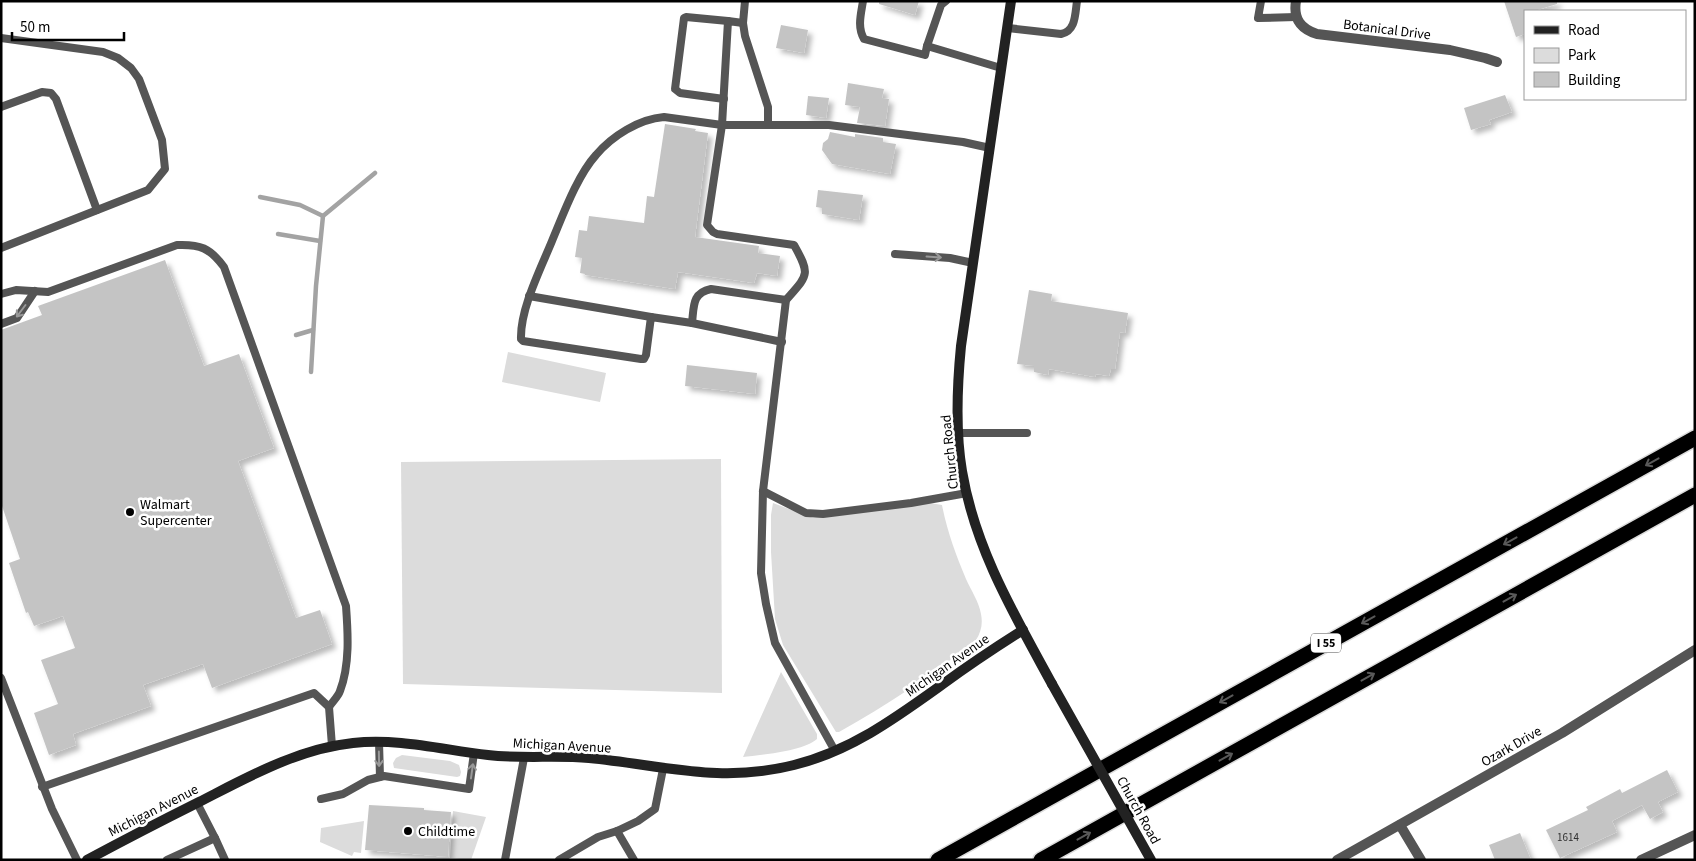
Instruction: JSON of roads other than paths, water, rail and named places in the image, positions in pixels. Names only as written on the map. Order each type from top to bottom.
[{"type":"highway","name":"I 55","points":[[938,860],[1695,438]]},
{"type":"highway","points":[[1041,860],[1695,495]]},
{"type":"street","name":"Church Road","points":[[1011,1],[958,372],[958,433],[961,462],[967,493],[983,547],[995,576],[1052,684],[1151,860]]},
{"type":"street","points":[[1296,1],[1296,17]]},
{"type":"street","name":"Botanical Drive","points":[[1296,17],[1308,31],[1317,34],[1450,50],[1497,62]]},
{"type":"street","name":"Michigan Avenue","points":[[87,860],[275,764],[332,746],[379,742],[427,745],[474,753],[524,758],[585,757],[718,774],[761,772],[795,765],[834,751],[875,731],[1023,630]]},
{"type":"street","name":"Ozark Drive","points":[[1337,860],[1562,733],[1695,650]]},
{"type":"street","points":[[1400,825],[1421,860]]},
{"type":"street","points":[[1642,860],[1695,835]]},
{"type":"lane","points":[[745,1],[743,23],[745,36],[768,107],[768,125]]},
{"type":"lane","points":[[863,1],[860,18],[861,33],[864,39],[925,55],[943,3],[932,1]]},
{"type":"lane","points":[[1008,28],[1066,33],[1073,26],[1077,1]]},
{"type":"lane","points":[[1261,1],[1258,18],[1296,17]]},
{"type":"lane","points":[[724,99],[680,93],[675,89],[684,18],[743,23]]},
{"type":"lane","points":[[728,21],[722,125],[708,224],[712,232],[717,234],[794,245],[806,265],[803,281],[786,300],[764,491],[761,573],[775,643],[834,751]]},
{"type":"lane","points":[[1,38],[103,52],[118,58],[131,68],[139,78],[162,140],[165,169],[148,190],[1,248]]},
{"type":"lane","points":[[927,46],[1001,68]]},
{"type":"lane","points":[[1,107],[42,92],[51,93],[56,99],[97,210]]},
{"type":"lane","points":[[651,317],[644,359],[521,339],[529,296],[569,201],[595,156],[611,141],[636,125],[664,117],[722,125],[829,125],[963,142],[990,148]]},
{"type":"lane","points":[[1,294],[16,290],[48,292],[177,245],[192,244],[206,248],[216,256],[224,267],[346,606],[347,649],[343,679],[340,693],[329,707],[332,746]]},
{"type":"lane","points":[[894,254],[950,258],[973,263]]},
{"type":"lane","points":[[692,323],[695,299],[702,291],[712,289],[786,300]]},
{"type":"lane","points":[[1,324],[17,318],[35,291]]},
{"type":"lane","points":[[529,296],[692,323],[782,342]]},
{"type":"lane","points":[[958,433],[1027,433]]},
{"type":"lane","points":[[764,491],[806,513],[823,514],[911,503],[967,493]]},
{"type":"lane","points":[[1,678],[42,787],[77,860]]},
{"type":"lane","points":[[42,787],[314,693],[329,707]]},
{"type":"lane","points":[[379,742],[380,777]]},
{"type":"lane","points":[[321,799],[343,794],[368,780],[384,776],[469,789],[474,753]]},
{"type":"lane","points":[[505,860],[524,758]]},
{"type":"lane","points":[[559,860],[598,837],[638,821],[656,809],[663,768]]},
{"type":"lane","points":[[198,803],[225,860]]},
{"type":"lane","points":[[617,831],[634,860]]},
{"type":"lane","points":[[167,860],[215,838]]},
{"type":"waterway","points":[[311,372],[316,286],[323,216],[375,173]]},
{"type":"waterway","points":[[260,197],[300,205],[323,216]]},
{"type":"waterway","points":[[278,234],[320,241]]},
{"type":"waterway","points":[[296,335],[313,330]]},
{"type":"place","name":"Walmart Supercenter","points":[[130,512]]},
{"type":"place","name":"Childtime","points":[[408,831]]}]
